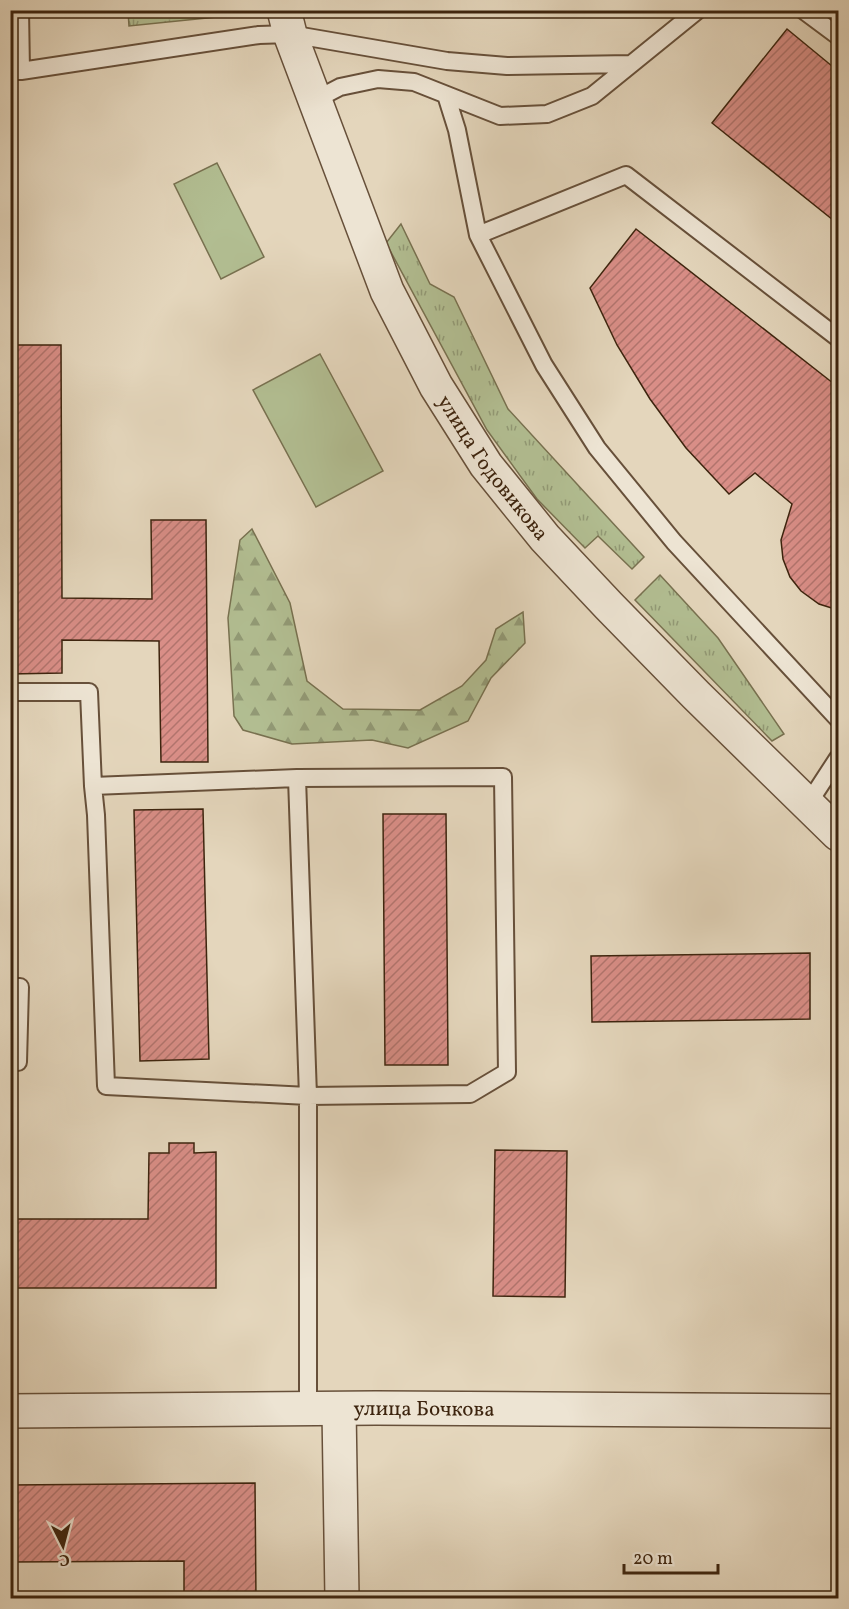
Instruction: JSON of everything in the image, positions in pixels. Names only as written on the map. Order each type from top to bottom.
[{"type":"street","name":"улица Годовикова","points":[[287,22],[387,291],[436,386],[486,465],[545,538],[609,606],[808,804],[836,827]]},
{"type":"street","name":"улица Бочкова","points":[[10,1411],[323,1409],[838,1411]]},
{"type":"street","points":[[323,1409],[342,1599]]},
{"type":"lane","points":[[20,10],[16,71],[259,35],[287,22],[436,59],[507,66],[631,64]]},
{"type":"lane","points":[[315,100],[340,87],[378,79],[414,82],[500,116],[548,114],[592,96],[698,10]]},
{"type":"lane","points":[[802,10],[838,36]]},
{"type":"lane","points":[[446,95],[458,130],[478,235],[544,365],[597,448],[674,542],[835,714]]},
{"type":"lane","points":[[478,235],[626,175],[838,338]]},
{"type":"lane","points":[[10,692],[89,692],[93,786],[96,815],[106,1086],[308,1096],[470,1094],[507,1072],[503,777],[297,778],[93,786]]},
{"type":"lane","points":[[808,804],[838,758]]},
{"type":"lane","points":[[297,778],[308,1096],[323,1409]]},
{"type":"lane","points":[[10,987],[20,987],[18,1062],[10,1062]]},
{"type":"green space","points":[[128,11],[225,11],[226,16],[129,26]]},
{"type":"green space","points":[[217,163],[264,257],[221,279],[174,184]]},
{"type":"green space","points":[[401,224],[430,284],[454,297],[508,409],[644,557],[632,569],[598,536],[585,548],[537,499],[487,430],[386,243]]},
{"type":"green space","points":[[320,354],[383,471],[316,507],[253,390]]},
{"type":"green space","points":[[252,529],[290,603],[307,681],[343,709],[420,710],[462,686],[486,660],[496,629],[523,612],[525,643],[491,678],[468,721],[408,748],[372,740],[292,744],[243,730],[234,716],[228,618],[240,540]]},
{"type":"green space","points":[[660,575],[718,638],[784,734],[772,741],[635,600]]},
{"type":"building","points":[[787,29],[838,71],[838,224],[712,123]]},
{"type":"building","points":[[636,229],[838,387],[838,610],[819,604],[801,591],[790,577],[783,559],[781,540],[792,504],[755,473],[729,494],[686,448],[650,399],[617,345],[590,288]]},
{"type":"building","points":[[10,345],[61,345],[62,598],[152,599],[151,520],[206,520],[208,762],[161,762],[159,641],[62,640],[62,673],[10,674]]},
{"type":"building","points":[[203,809],[209,1059],[140,1061],[134,810]]},
{"type":"building","points":[[383,814],[446,814],[448,1065],[385,1065]]},
{"type":"building","points":[[810,953],[810,1019],[592,1022],[591,956]]},
{"type":"building","points":[[169,1143],[194,1143],[194,1153],[216,1152],[216,1288],[10,1288],[10,1219],[148,1219],[149,1153],[169,1153]]},
{"type":"building","points":[[495,1150],[567,1151],[565,1297],[493,1296]]},
{"type":"building","points":[[255,1483],[256,1599],[184,1599],[184,1561],[10,1562],[10,1485]]}]
